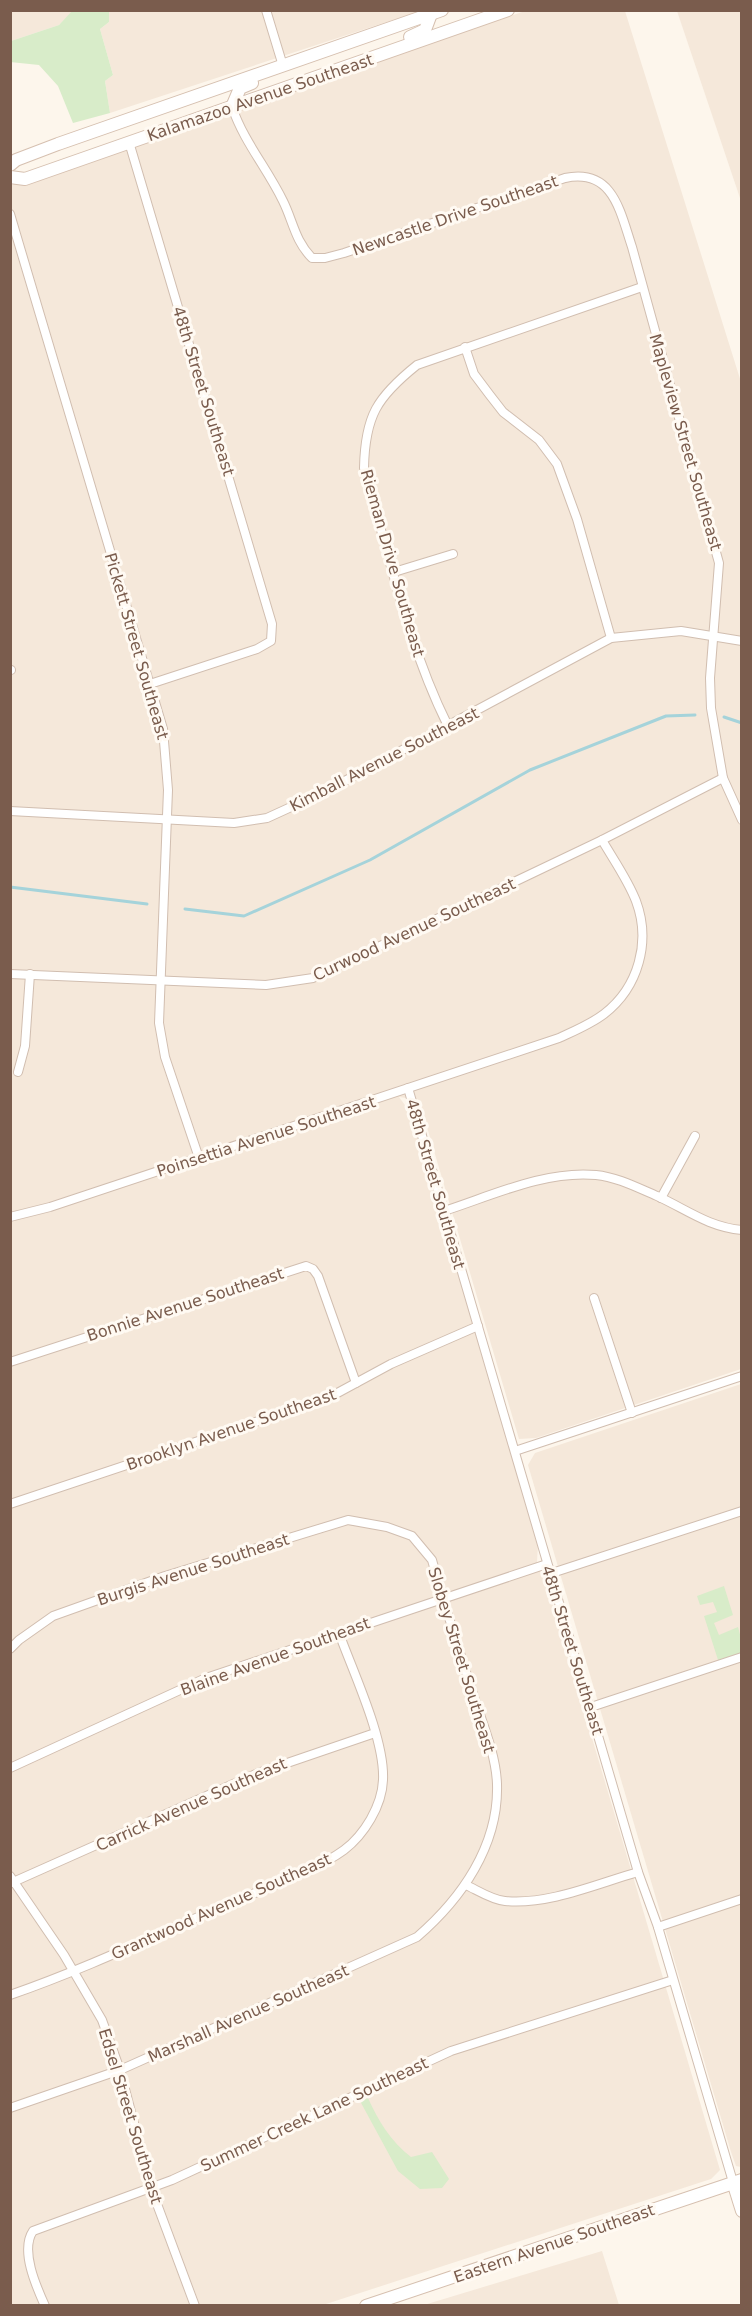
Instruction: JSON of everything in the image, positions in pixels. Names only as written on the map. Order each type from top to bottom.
[{"type":"main road","name":"Kalamazoo Avenue Southeast","points":[[10,177],[24,179],[508,10]]},
{"type":"main road","name":"Kalamazoo Avenue Southeast","points":[[10,165],[16,160],[58,144],[435,12]]},
{"type":"main road","points":[[348,67],[362,54],[421,34],[435,12]]},
{"type":"main road","points":[[232,107],[240,88],[298,66],[304,59]]},
{"type":"main road","name":"48th Street Southeast","points":[[737,2181],[741,2211]]},
{"type":"main road","name":"Eastern Avenue Southeast","points":[[366,2306],[737,2181]]},
{"type":"street","points":[[266,10],[283,66]]},
{"type":"street","name":"Newcastle Drive Southeast","points":[[232,107],[248,145],[283,201],[296,238],[312,258],[325,258],[344,253],[565,178],[579,175],[597,179]]},
{"type":"street","name":"48th Street Southeast","points":[[129,142],[270,613],[271,641],[257,649],[150,684]]},
{"type":"street","name":"Mapleview Street Southeast","points":[[597,179],[610,191],[620,209],[719,563],[710,678],[711,708],[723,778],[741,820]]},
{"type":"street","name":"Pickett Street Southeast","points":[[10,214],[150,684],[166,749],[167,821],[159,1023],[165,1058],[199,1158]]},
{"type":"street","name":"Rieman Drive Southeast","points":[[448,726],[432,695],[364,468],[364,440],[374,411],[390,386],[417,365],[642,287]]},
{"type":"street","points":[[465,347],[474,374],[503,412],[539,440],[557,464],[577,519],[611,638]]},
{"type":"street","points":[[394,572],[453,554]]},
{"type":"street","name":"Kimball Avenue Southeast","points":[[10,811],[234,823],[267,818],[326,791],[611,638],[681,631],[741,641]]},
{"type":"street","name":"Curwood Avenue Southeast","points":[[10,974],[266,985],[313,978],[602,840],[723,778]]},
{"type":"street","name":"Poinsettia Avenue Southeast","points":[[10,1217],[26,1215],[568,1034],[606,1013],[638,968],[643,950],[640,916],[635,899],[602,840]]},
{"type":"street","points":[[18,1072],[25,1046],[30,974]]},
{"type":"street","name":"48th Street Southeast","points":[[408,1088],[638,1872],[658,1927],[737,2181]]},
{"type":"street","points":[[661,1198],[695,1136]]},
{"type":"street","points":[[444,1211],[569,1174],[598,1175],[661,1198],[705,1222],[722,1228],[741,1230]]},
{"type":"street","name":"Bonnie Avenue Southeast","points":[[10,1362],[306,1266],[313,1269],[318,1276],[356,1383]]},
{"type":"street","points":[[594,1298],[632,1413]]},
{"type":"street","name":"Brooklyn Avenue Southeast","points":[[10,1504],[330,1396],[390,1364],[478,1326]]},
{"type":"street","points":[[515,1451],[741,1376]]},
{"type":"street","points":[[552,1573],[741,1510]]},
{"type":"street","name":"Burgis Avenue Southeast","points":[[10,1649],[53,1616],[165,1576],[348,1520],[387,1527]]},
{"type":"street","name":"Slobey Street Southeast","points":[[387,1527],[412,1536],[432,1560],[490,1748],[496,1781]]},
{"type":"street","name":"Blaine Avenue Southeast","points":[[10,1768],[206,1678],[547,1564]]},
{"type":"street","name":"Grantwood Avenue Southeast","points":[[10,1995],[74,1973],[342,1851],[368,1823],[383,1781],[375,1733],[339,1633]]},
{"type":"street","points":[[591,1707],[741,1657]]},
{"type":"street","name":"Carrick Avenue Southeast","points":[[12,1880],[258,1773],[375,1733]]},
{"type":"street","name":"Marshall Avenue Southeast","points":[[10,2108],[120,2070],[417,1937],[439,1917],[466,1885],[482,1854],[494,1812],[496,1781]]},
{"type":"street","points":[[466,1885],[503,1901],[528,1900],[557,1895],[638,1872]]},
{"type":"street","name":"Edsel Street Southeast","points":[[12,1880],[74,1973],[102,2020],[120,2070],[151,2188],[195,2306]]},
{"type":"street","points":[[658,1927],[741,1899]]},
{"type":"street","name":"Summer Creek Lane Southeast","points":[[45,2306],[27,2250],[28,2238],[33,2231],[151,2188],[451,2051],[673,1980]]},
{"type":"shaded area","points":[[10,11],[73,11],[59,25],[11,41]]},
{"type":"shaded area","points":[[109,11],[420,11],[110,113],[105,81],[113,75],[100,29],[109,22]]},
{"type":"shaded area","points":[[525,11],[625,11],[741,382],[741,1369],[536,1438],[519,1439],[419,1100],[399,1097],[410,1112],[538,1544],[537,1562],[544,1576],[720,2170],[711,2179],[323,2305],[11,2305],[11,185]]},
{"type":"shaded area","points":[[677,11],[741,11],[741,201]]},
{"type":"shaded area","points":[[741,1384],[741,2167],[736,2166],[731,2152],[528,1465],[535,1453]]},
{"type":"shaded area","points":[[602,2251],[619,2305],[424,2305]]},
{"type":"green space","points":[[73,10],[109,11],[109,22],[100,29],[113,75],[105,81],[110,113],[73,123],[58,86],[39,65],[10,62],[11,41],[59,25]]},
{"type":"green space","points":[[724,1586],[733,1615],[714,1623],[719,1635],[738,1627],[741,1653],[718,1660],[704,1616],[717,1612],[713,1602],[700,1605],[697,1596]]},
{"type":"green space","points":[[368,2098],[386,2130],[397,2145],[411,2157],[432,2152],[449,2179],[442,2188],[420,2189],[398,2171],[360,2101]]},
{"type":"waterway","points":[[185,909],[244,916],[370,860],[530,770],[666,716],[695,715]]},
{"type":"waterway","points":[[724,717],[742,723]]},
{"type":"waterway","points":[[10,887],[147,904]]}]
